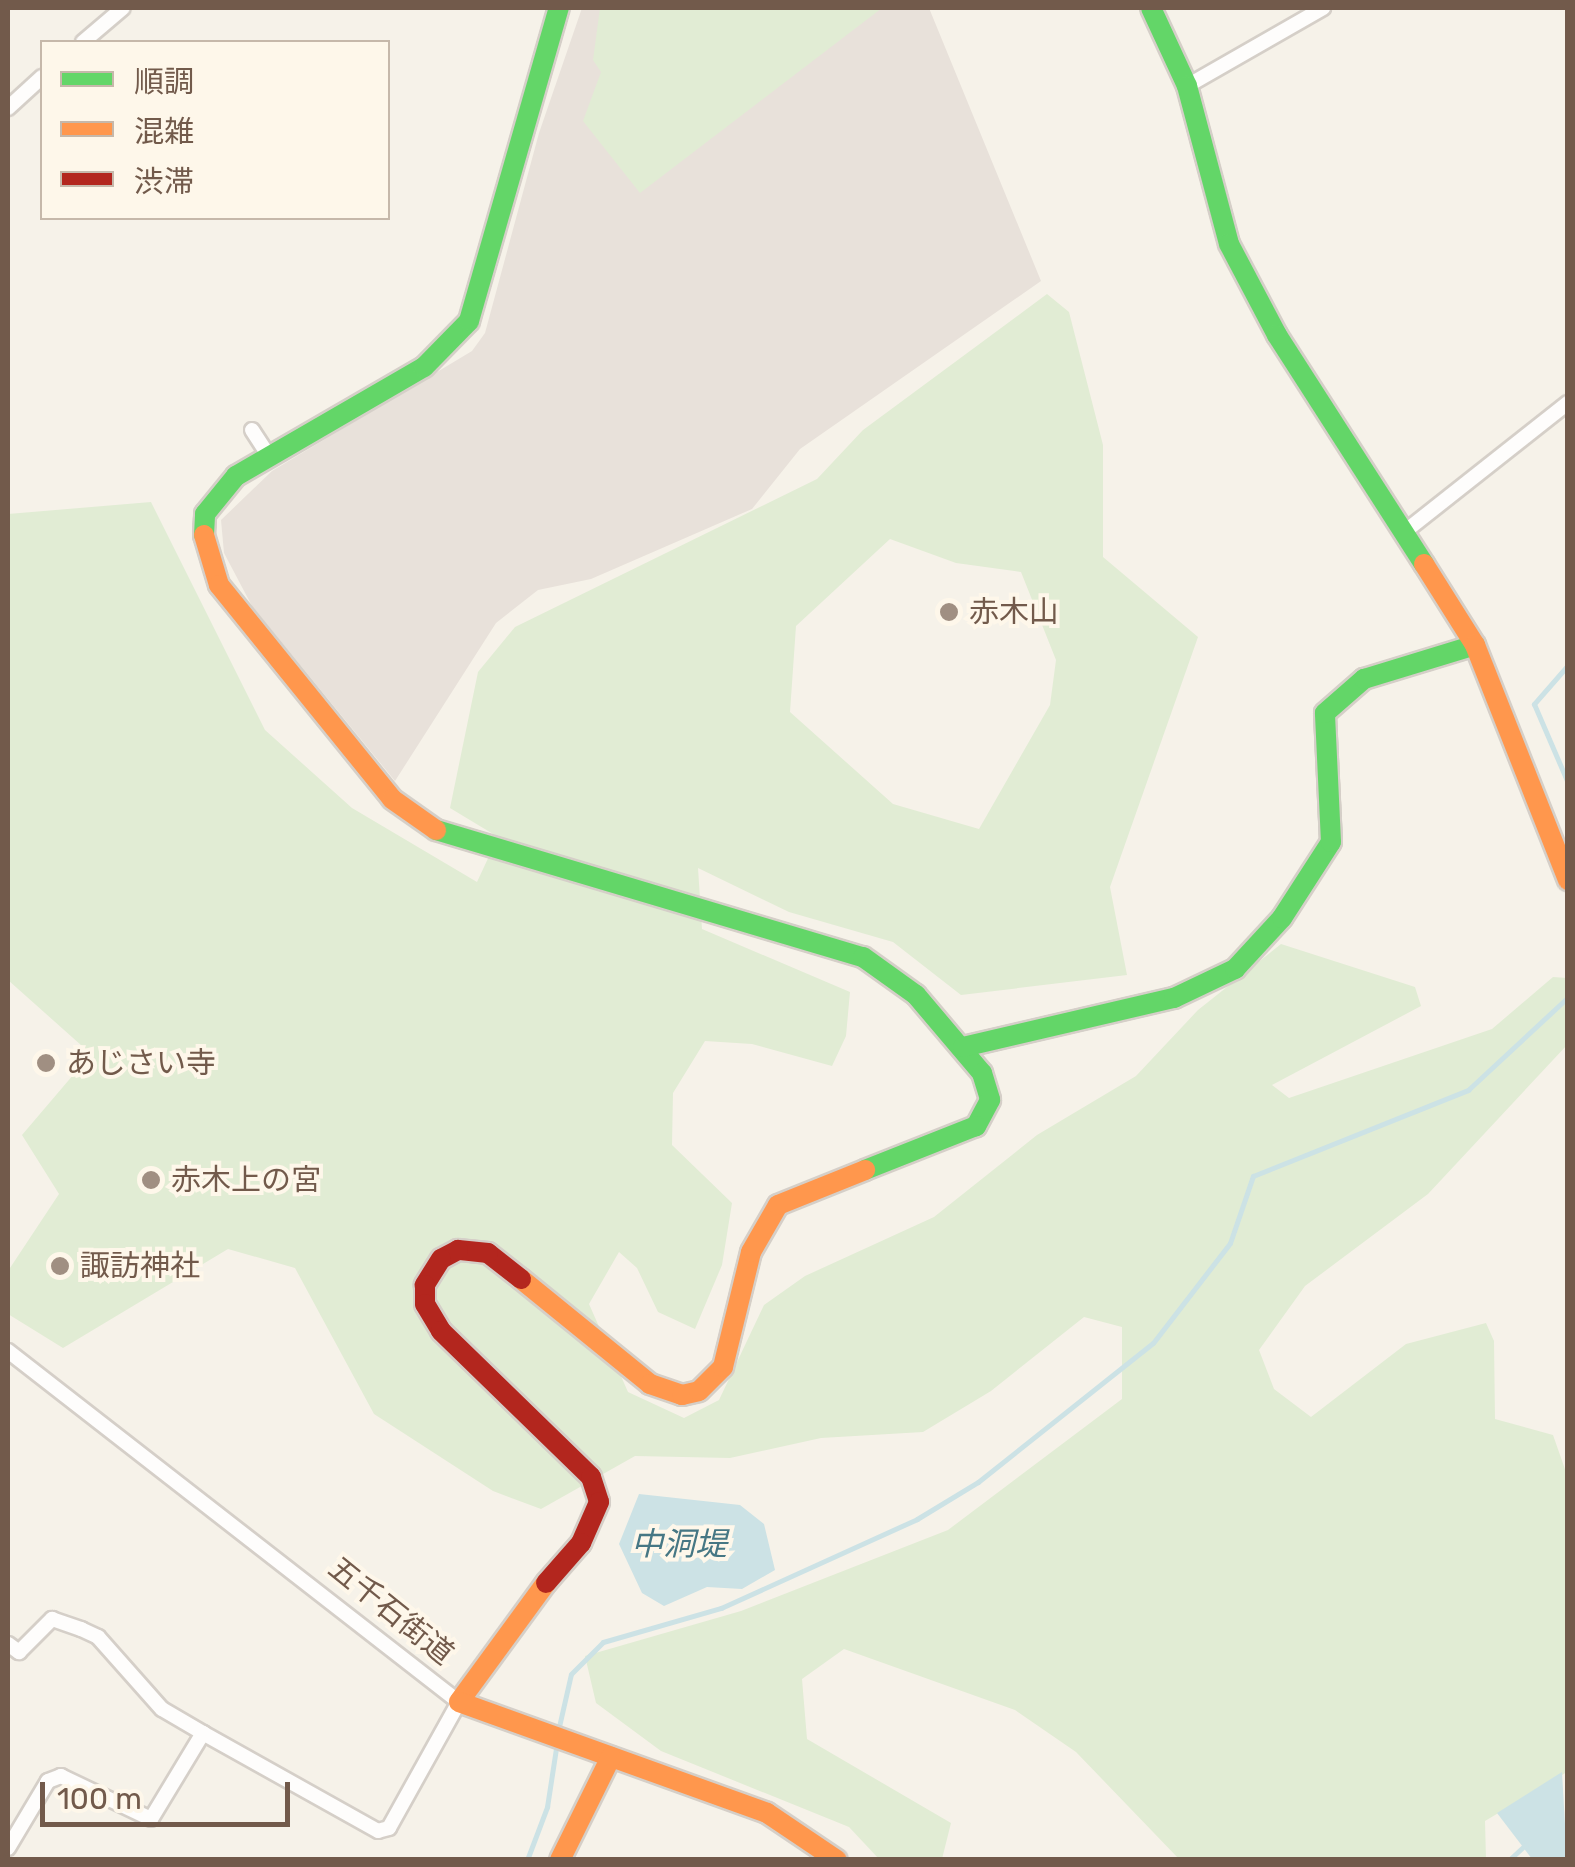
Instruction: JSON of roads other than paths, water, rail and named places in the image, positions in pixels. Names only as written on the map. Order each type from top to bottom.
[{"type":"street","points":[[84,40],[123,8]]},
{"type":"street","points":[[8,1644],[19,1652],[52,1619],[98,1637],[162,1709],[378,1831],[389,1828],[459,1702],[514,1620],[582,1544],[600,1502],[591,1477],[431,1318],[430,1271],[458,1250],[488,1253],[650,1384],[682,1396],[699,1391],[722,1367],[751,1252],[778,1205],[976,1126],[990,1100],[963,1047],[916,996],[863,957],[485,851],[424,825],[392,799],[207,566],[205,514],[236,476],[424,367],[469,322],[559,8]]},
{"type":"street","points":[[1150,8],[1187,86],[1230,244],[1278,335],[1407,530],[1475,645],[1568,880]]},
{"type":"street","points":[[1187,86],[1323,8]]},
{"type":"street","points":[[8,108],[40,80]]},
{"type":"street","points":[[1407,530],[1568,403]]},
{"type":"street","points":[[252,430],[268,455]]},
{"type":"street","points":[[963,1047],[1174,998],[1236,970],[1282,918],[1331,842],[1325,714],[1364,679],[1475,645]]},
{"type":"street","name":"五千石街道","points":[[8,1351],[459,1702],[767,1813],[837,1860]]},
{"type":"street","points":[[9,1840],[48,1781],[61,1776],[151,1819],[203,1733]]},
{"type":"street","points":[[560,1860],[611,1756]]},
{"type":"water","name":"中洞堤","points":[[639,1494],[740,1505],[764,1524],[775,1570],[742,1589],[707,1587],[664,1606],[642,1593],[619,1544]]},
{"type":"water","points":[[1562,1772],[1567,1859],[1532,1859],[1497,1813]]},
{"type":"waterway","points":[[1568,665],[1534,704],[1568,783]]},
{"type":"waterway","points":[[558,1731],[571,1674],[603,1642],[721,1608],[917,1519],[978,1482],[1153,1343],[1230,1243],[1253,1176],[1468,1090],[1568,997]]},
{"type":"waterway","points":[[527,1860],[547,1807],[557,1742]]},
{"type":"waterway","points":[[1509,1860],[1525,1845]]},
{"type":"place","name":"赤木山","points":[[949,612]]},
{"type":"place","name":"あじさい寺","points":[[46,1063]]},
{"type":"place","name":"赤木上の宮","points":[[151,1180]]},
{"type":"place","name":"諏訪神社","points":[[60,1266]]}]
